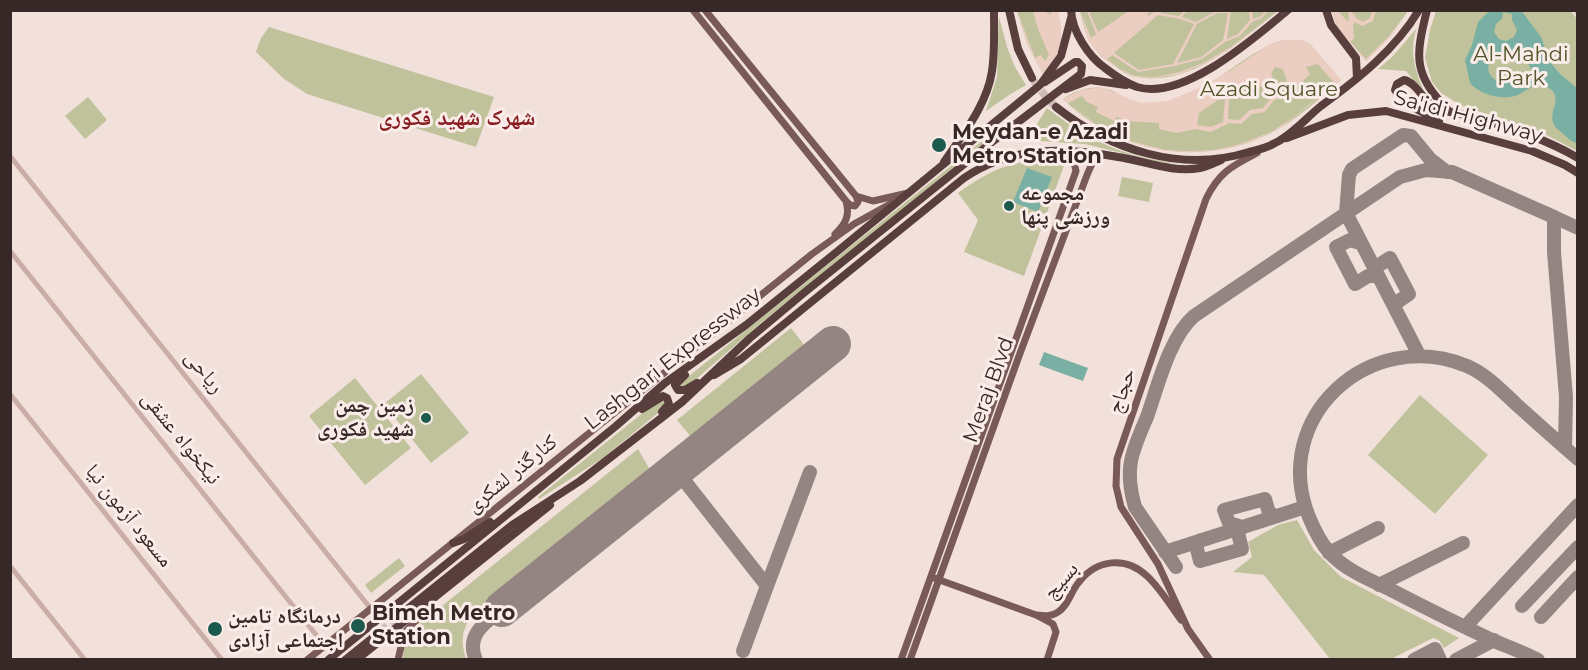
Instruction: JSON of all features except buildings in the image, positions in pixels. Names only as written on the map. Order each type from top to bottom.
[{"type":"highway","points":[[939,170],[974,116],[988,88],[993,59],[994,10]]},
{"type":"highway","points":[[1009,10],[1018,49],[1036,81]]},
{"type":"highway","points":[[1053,96],[1075,84],[1090,80],[1156,88],[1170,85],[1209,70],[1245,46],[1288,10]]},
{"type":"highway","points":[[1326,10],[1331,25],[1356,58],[1357,78]]},
{"type":"highway","points":[[746,325],[725,345],[676,382],[676,388],[680,391],[685,390],[725,370],[741,359],[964,178],[981,167],[1013,156],[1060,150],[1120,157],[1175,169],[1201,168],[1267,147],[1278,142],[1388,51],[1419,10]]},
{"type":"highway","name":"Sa'idi Highway","points":[[1427,10],[1419,46],[1419,62],[1429,88],[1449,112],[1528,135],[1578,158]]},
{"type":"highway","points":[[1036,81],[1061,56],[1071,14]]},
{"type":"highway","points":[[1071,14],[1079,37],[1096,60],[1108,71],[1135,86]]},
{"type":"highway","points":[[1036,81],[1051,80],[1075,62],[1081,63],[1083,68],[1081,74],[1053,96]]},
{"type":"highway","name":"Lashgari Expressway","points":[[328,660],[616,426],[665,383],[746,325],[939,170],[1036,81]]},
{"type":"highway","points":[[1449,112],[1434,108],[1408,81],[1400,81],[1395,87],[1396,94],[1403,101],[1452,130]]},
{"type":"highway","name":"Lashgari Expressway","points":[[396,618],[512,525],[580,481],[682,402],[756,332],[989,144],[1053,96]]},
{"type":"highway","points":[[1056,106],[1084,127],[1118,144],[1166,158],[1190,161],[1221,160]]},
{"type":"highway","name":"Sa'idi Highway","points":[[1278,142],[1348,115],[1386,111],[1532,151],[1578,173]]},
{"type":"highway","points":[[616,426],[659,397],[667,398],[668,406],[633,440]]},
{"type":"highway","points":[[356,660],[580,481]]},
{"type":"highway","points":[[453,543],[464,539],[521,502]]},
{"type":"highway","points":[[345,660],[381,630]]},
{"type":"main road","points":[[693,10],[846,201],[855,206],[858,202],[856,196],[705,10]]},
{"type":"main road","name":"حجاج","points":[[1210,660],[1188,629],[1158,564],[1121,507],[1116,486],[1117,459],[1209,193],[1220,176],[1232,166],[1267,147]]},
{"type":"main road","points":[[1060,150],[1073,158],[1076,171]]},
{"type":"main road","name":"Meraj Blvd","points":[[901,660],[930,577],[966,490],[1087,175],[1097,157],[1120,157]]},
{"type":"main road","points":[[1076,171],[1080,164],[1086,164],[1087,175]]},
{"type":"main road","name":"Meraj Blvd","points":[[910,660],[1076,171]]},
{"type":"main road","points":[[856,196],[873,201],[910,192]]},
{"type":"main road","points":[[823,246],[854,224],[910,192]]},
{"type":"main road","points":[[823,246],[846,221],[849,213],[846,201]]},
{"type":"main road","name":"کنارگذر لشکری","points":[[307,660],[823,246]]},
{"type":"main road","name":"بسیج","points":[[1036,615],[1045,616],[1059,612],[1079,581],[1090,571],[1103,564],[1120,562],[1135,567],[1149,577],[1188,629]]},
{"type":"main road","points":[[398,660],[402,639],[412,623],[464,575]]},
{"type":"main road","points":[[930,577],[1036,615],[1053,624],[1056,632],[1047,660]]},
{"type":"street","name":"ریاحی","points":[[10,156],[371,609]]},
{"type":"street","name":"نیکخواه عشقی","points":[[10,251],[325,646]]},
{"type":"street","name":"مسعود آزمون نیا","points":[[10,393],[222,660]]},
{"type":"street","points":[[10,566],[85,660]]},
{"type":"green space","points":[[1017,11],[1058,11],[1059,44],[1054,60],[1043,74],[1027,44]]},
{"type":"green space","name":"Azadi Square","points":[[1080,11],[1278,11],[1230,48],[1195,69],[1156,78],[1136,77],[1128,74],[1096,51],[1084,27]]},
{"type":"green space","name":"Azadi Square","points":[[1332,11],[1408,11],[1390,37],[1366,61],[1337,26]]},
{"type":"green space","name":"Al-Mahdi Park","points":[[1436,11],[1571,11],[1578,20],[1577,151],[1541,132],[1462,106],[1441,93],[1432,82],[1425,58]]},
{"type":"green space","points":[[999,17],[1008,50],[1026,85],[986,111],[997,77]]},
{"type":"green space","points":[[269,27],[494,97],[476,147],[307,94],[284,79],[256,52],[261,38]]},
{"type":"green space","points":[[1417,28],[1413,45],[1414,62],[1426,95],[1406,71],[1378,69],[1392,57]]},
{"type":"green space","name":"Azadi Square","points":[[1283,40],[1301,40],[1310,44],[1341,80],[1290,122],[1245,144],[1217,150],[1189,152],[1162,150],[1135,143],[1109,132],[1085,118],[1063,99],[1080,90],[1099,87],[1141,103],[1180,98],[1211,83],[1253,54]]},
{"type":"green space","points":[[88,97],[107,120],[85,139],[65,116]]},
{"type":"green space","points":[[1047,108],[1084,133],[1118,150],[1155,160],[1199,166],[1159,162],[1085,144],[1040,141],[1037,124]]},
{"type":"green space","points":[[982,141],[984,143],[682,389],[679,384]]},
{"type":"green space","name":"مجموعه ورزشی پنها","points":[[1062,158],[1065,163],[1024,276],[964,252],[978,220],[958,193],[995,170],[1018,163]]},
{"type":"green space","points":[[1122,177],[1153,183],[1149,202],[1118,196]]},
{"type":"green space","points":[[791,328],[805,346],[691,437],[677,420]]},
{"type":"green space","name":"زمین چمن شهید فکوری","points":[[421,374],[469,433],[431,463],[384,404]]},
{"type":"green space","points":[[355,378],[411,448],[365,485],[309,416]]},
{"type":"green space","points":[[1420,395],[1488,455],[1435,514],[1368,455]]},
{"type":"green space","points":[[659,400],[665,401],[664,408],[603,458],[539,499],[538,497]]},
{"type":"green space","points":[[638,449],[650,470],[471,616],[463,637],[466,659],[403,660],[404,645],[412,630]]},
{"type":"green space","points":[[1297,520],[1314,550],[1341,577],[1459,638],[1444,648],[1439,640],[1433,638],[1391,659],[1330,659],[1264,575],[1233,572],[1252,557],[1248,542],[1278,525]]},
{"type":"green space","points":[[399,558],[405,566],[371,593],[365,585]]},
{"type":"shaded area","points":[[1017,11],[1035,58],[1041,55],[1045,61],[1049,55],[1033,11],[1044,11],[1051,15],[1051,11],[1058,11],[1061,42],[1056,56],[1043,74],[1027,44]]},
{"type":"shaded area","points":[[1080,11],[1091,38],[1096,34],[1087,11],[1098,32],[1129,11],[1152,11],[1147,14],[1148,16],[1155,11],[1163,11],[1161,13],[1179,16],[1187,11],[1182,17],[1196,22],[1216,11],[1231,11],[1227,39],[1238,34],[1250,20],[1249,11],[1252,11],[1253,19],[1268,11],[1262,18],[1252,22],[1240,36],[1225,42],[1202,59],[1138,72],[1112,55],[1107,59],[1120,69],[1135,76],[1156,77],[1180,72],[1205,62],[1231,47],[1278,11],[1232,48],[1206,63],[1180,74],[1156,78],[1135,77],[1120,70],[1101,57],[1088,40]],"holes":[[[1217,13],[1228,13],[1223,40],[1201,57],[1177,63],[1197,24]],[[1158,15],[1194,24],[1173,64],[1139,70],[1114,53]]]},
{"type":"shaded area","points":[[1332,11],[1338,11],[1348,22],[1348,11],[1352,11],[1354,17],[1354,11],[1356,18],[1363,22],[1370,18],[1372,12],[1370,11],[1379,11],[1375,13],[1373,21],[1362,26],[1355,22],[1353,25],[1354,38],[1350,42],[1366,59],[1389,36],[1408,11],[1390,37],[1366,61],[1349,42],[1337,26]]},
{"type":"shaded area","points":[[1283,40],[1301,40],[1310,44],[1341,80],[1282,127],[1260,138],[1237,146],[1214,151],[1189,152],[1165,151],[1142,146],[1097,127],[1063,99],[1081,90],[1101,87],[1140,103],[1168,101],[1201,87],[1270,44]],"holes":[[[1318,64],[1335,84],[1271,132],[1237,145],[1214,150],[1165,150],[1131,141],[1098,126],[1068,103],[1082,96],[1087,102],[1098,107],[1096,112],[1114,121],[1117,117],[1123,121],[1159,123],[1159,129],[1177,133],[1195,129],[1211,132],[1229,123],[1241,124],[1252,114],[1265,112],[1274,100],[1285,98],[1292,86],[1302,82],[1310,74],[1306,67]],[[1275,67],[1283,69],[1288,84],[1283,94],[1272,97],[1263,108],[1250,110],[1239,120],[1228,119],[1229,98],[1243,88],[1250,87],[1250,90],[1264,86],[1273,76],[1271,74]],[[1225,99],[1223,122],[1211,127],[1197,125],[1199,113],[1218,100]]]},
{"type":"water","points":[[1489,11],[1520,11],[1523,13],[1541,37],[1550,62],[1577,88],[1577,143],[1569,139],[1554,124],[1552,117],[1555,97],[1551,89],[1537,86],[1512,97],[1499,97],[1480,91],[1470,83],[1465,60],[1478,22]],"holes":[[[1503,12],[1512,14],[1517,30],[1514,37],[1506,41],[1499,39],[1494,32],[1496,24],[1502,19]],[[1499,54],[1510,55],[1516,64],[1522,62],[1529,65],[1533,73],[1530,81],[1520,84],[1512,78],[1501,82],[1492,77],[1488,69],[1489,64]]]},
{"type":"water","points":[[1027,168],[1052,177],[1038,212],[1013,202]]},
{"type":"water","points":[[1044,352],[1088,368],[1083,381],[1039,365]]},
{"type":"taxiway","points":[[1419,355],[1346,213],[1349,175],[1352,169],[1403,135],[1411,136],[1430,159],[1447,172]]},
{"type":"taxiway","points":[[1176,567],[1135,507],[1130,473],[1136,444],[1171,349],[1185,325],[1194,316],[1400,177],[1426,170],[1452,172],[1554,217],[1554,252],[1566,397],[1565,448]]},
{"type":"taxiway","points":[[1554,217],[1578,228]]},
{"type":"taxiway","points":[[1360,243],[1350,240],[1336,247],[1355,284],[1368,276],[1377,276],[1376,267],[1390,258],[1409,294],[1396,303]]},
{"type":"taxiway","points":[[1538,660],[1479,634],[1366,578],[1335,558],[1323,544],[1309,517],[1300,480],[1303,446],[1316,415],[1337,389],[1364,370],[1396,359],[1431,357],[1467,366],[1494,383],[1578,459]]},
{"type":"taxiway","points":[[676,470],[767,586],[743,651]]},
{"type":"taxiway","points":[[767,586],[810,472]]},
{"type":"taxiway","points":[[1201,540],[1196,545],[1200,561],[1242,549],[1238,533],[1242,527],[1229,523],[1224,510],[1265,499],[1269,513],[1276,516]]},
{"type":"taxiway","points":[[1465,627],[1578,505]]},
{"type":"taxiway","points":[[1165,552],[1305,507]]},
{"type":"taxiway","points":[[1329,553],[1378,528]]},
{"type":"taxiway","points":[[1379,585],[1463,543]]},
{"type":"taxiway","points":[[1522,606],[1578,547]]},
{"type":"taxiway","points":[[1541,617],[1578,577]]},
{"type":"taxiway","points":[[476,660],[473,643],[478,630],[502,609]]},
{"type":"taxiway","points":[[1456,660],[1494,640]]},
{"type":"taxiway","points":[[1414,660],[1435,649],[1440,660]]},
{"type":"runway","points":[[502,609],[833,344]]},
{"type":"tunnel","points":[[1034,81],[1056,107]]},
{"type":"tunnel","points":[[381,631],[396,618]]},
{"type":"place","name":"Meydan-e Azadi Metro Station","points":[[939,145]]},
{"type":"place","name":"مجموعه ورزشی پنها","points":[[1009,206]]},
{"type":"place","name":"زمین چمن شهید فکوری","points":[[426,418]]},
{"type":"place","name":"Bimeh Metro Station","points":[[358,626]]},
{"type":"place","name":"درمانگاه تامین اجتماعی آزادی","points":[[215,629]]},
{"type":"district","name":"شهرک شهید فکوری","points":[[457,119]]}]
